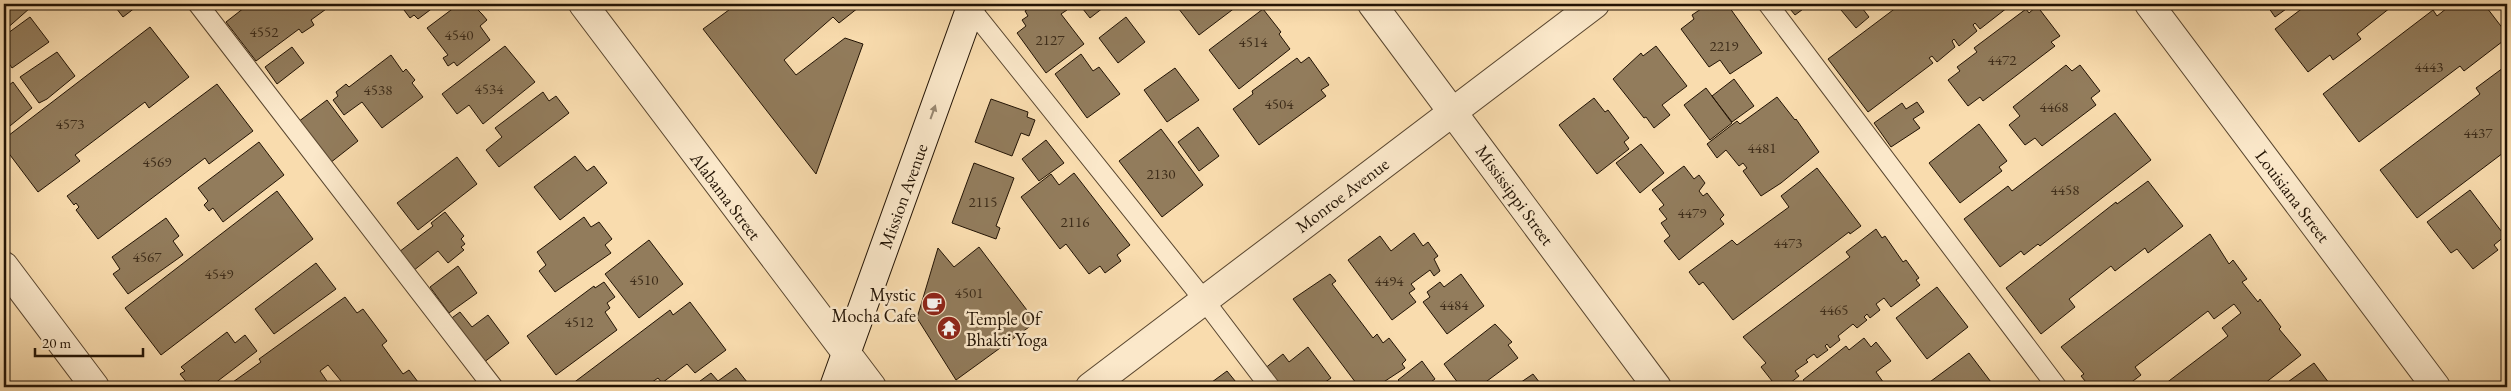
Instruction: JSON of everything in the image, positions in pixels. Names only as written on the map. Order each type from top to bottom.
[{"type":"street","name":"Alabama Street","points":[[583,4],[872,387]]},
{"type":"street","name":"Mississippi Street","points":[[1372,4],[1454,111],[1657,387]]},
{"type":"street","name":"Monroe Avenue","points":[[1090,387],[1595,4]]},
{"type":"street","name":"Louisiana Street","points":[[2149,4],[2436,387]]},
{"type":"street","name":"Mission Avenue","points":[[834,387],[969,5]]},
{"type":"street","points":[[4,266],[96,387]]},
{"type":"lane","points":[[198,4],[493,387]]},
{"type":"lane","points":[[1768,4],[2057,387]]},
{"type":"lane","points":[[969,5],[1204,300],[1270,387]]},
{"type":"building","points":[[4,4],[26,4],[30,8],[4,31]]},
{"type":"building","points":[[113,4],[140,4],[123,17]]},
{"type":"building","points":[[249,4],[333,4],[311,20],[314,25],[302,33],[299,29],[256,61],[226,22]]},
{"type":"building","points":[[406,4],[438,4],[418,19],[414,15],[410,18],[404,10],[408,7]]},
{"type":"building","points":[[459,4],[472,4],[482,14],[487,20],[480,26],[490,40],[457,66],[454,62],[448,66],[443,58],[448,55],[427,28]]},
{"type":"building","points":[[737,4],[863,4],[839,23],[833,17],[784,60],[796,75],[845,38],[863,44],[816,174],[703,29]]},
{"type":"building","points":[[1035,4],[1062,4],[1067,10],[1061,14],[1084,44],[1046,73],[1017,33],[1026,26],[1022,20],[1028,16],[1025,11]]},
{"type":"building","points":[[1079,4],[1108,4],[1090,18]]},
{"type":"building","points":[[1175,4],[1240,4],[1199,35]]},
{"type":"building","points":[[1713,4],[1727,4],[1762,53],[1730,74],[1720,60],[1709,67],[1681,29],[1694,19],[1692,15],[1707,5],[1708,7]]},
{"type":"building","points":[[1786,4],[1810,4],[1795,15]]},
{"type":"building","points":[[1836,4],[1859,4],[1869,17],[1856,28]]},
{"type":"building","points":[[1901,4],[2012,4],[1980,29],[1975,23],[1973,25],[1977,31],[1959,46],[1954,39],[1952,41],[1955,47],[1937,62],[1932,56],[1929,58],[1933,63],[1868,112],[1828,59]]},
{"type":"building","points":[[2266,4],[2293,4],[2275,17]]},
{"type":"building","points":[[2308,4],[2395,4],[2357,34],[2361,39],[2333,60],[2330,55],[2308,72],[2275,29]]},
{"type":"building","points":[[2395,4],[2406,4],[2399,9]]},
{"type":"building","points":[[2452,4],[2484,4],[2507,34],[2507,38],[2464,71],[2460,66],[2359,142],[2323,94],[2433,10],[2437,16]]},
{"type":"building","points":[[2037,6],[2060,36],[2051,42],[2055,46],[1983,101],[1980,97],[1968,106],[1948,80],[1960,71],[1957,67],[1977,52],[1974,48],[2026,9],[2029,13]]},
{"type":"building","points":[[1263,9],[1281,32],[1279,34],[1290,49],[1239,89],[1209,50]]},
{"type":"building","points":[[30,17],[49,42],[12,68],[4,56],[4,36]]},
{"type":"building","points":[[1126,17],[1145,42],[1118,63],[1099,38]]},
{"type":"building","points":[[150,27],[189,77],[149,108],[145,102],[75,155],[80,161],[38,192],[4,147],[4,139]]},
{"type":"building","points":[[505,46],[535,82],[483,124],[469,105],[457,114],[442,94]]},
{"type":"building","points":[[1656,46],[1687,86],[1662,105],[1670,115],[1654,128],[1613,79],[1641,53],[1643,56]]},
{"type":"building","points":[[292,47],[304,63],[277,84],[265,67]]},
{"type":"building","points":[[57,52],[75,76],[47,99],[39,103],[20,77]]},
{"type":"building","points":[[1081,54],[1093,71],[1099,67],[1120,94],[1087,118],[1055,74]]},
{"type":"building","points":[[391,55],[403,72],[406,69],[415,80],[412,83],[423,97],[382,128],[362,102],[344,115],[333,100],[338,96],[336,92],[346,84],[349,87]]},
{"type":"building","points":[[1309,57],[1329,85],[1321,90],[1326,96],[1259,145],[1233,109],[1253,94],[1252,91],[1297,58],[1301,63]]},
{"type":"building","points":[[2066,65],[2072,71],[2080,65],[2100,91],[2091,98],[2096,105],[2042,146],[2035,138],[2025,145],[2009,125],[2020,116],[2013,107]]},
{"type":"building","points":[[2507,65],[2507,150],[2417,218],[2380,170],[2480,94],[2476,88]]},
{"type":"building","points":[[1175,68],[1199,100],[1167,122],[1144,90]]},
{"type":"building","points":[[1734,79],[1754,106],[1732,122],[1712,96]]},
{"type":"building","points":[[13,82],[32,108],[5,130],[4,89]]},
{"type":"building","points":[[217,84],[253,131],[209,164],[205,158],[98,239],[76,210],[79,207],[76,203],[74,205],[67,196]]},
{"type":"building","points":[[1706,88],[1732,123],[1710,140],[1684,105]]},
{"type":"building","points":[[543,92],[549,101],[556,96],[569,113],[499,167],[486,150],[502,137],[495,128]]},
{"type":"building","points":[[1777,97],[1796,119],[1819,152],[1781,183],[1761,196],[1743,171],[1747,168],[1743,163],[1739,166],[1726,150],[1717,158],[1707,144],[1737,121],[1740,124]]},
{"type":"building","points":[[1594,98],[1605,112],[1608,110],[1629,138],[1624,142],[1629,149],[1597,174],[1559,125]]},
{"type":"building","points":[[991,99],[1028,112],[1027,117],[1035,120],[1029,136],[1021,133],[1012,156],[975,142]]},
{"type":"building","points":[[327,100],[358,141],[330,163],[298,122]]},
{"type":"building","points":[[1917,102],[1924,112],[1913,119],[1920,128],[1891,147],[1874,123],[1902,103],[1906,109]]},
{"type":"building","points":[[2115,113],[2151,160],[2040,246],[2038,244],[2024,255],[2021,251],[2000,267],[1964,219],[2008,186],[2012,191]]},
{"type":"building","points":[[1979,124],[2007,161],[1999,167],[2002,171],[1960,203],[1929,163]]},
{"type":"building","points":[[1198,127],[1219,156],[1199,171],[1178,142]]},
{"type":"building","points":[[1161,129],[1203,185],[1162,217],[1119,161]]},
{"type":"building","points":[[1046,140],[1064,163],[1039,181],[1022,159]]},
{"type":"building","points":[[259,142],[284,175],[223,222],[213,208],[209,211],[204,205],[208,201],[198,188]]},
{"type":"building","points":[[1641,144],[1664,173],[1640,193],[1616,163]]},
{"type":"building","points":[[575,156],[587,171],[594,166],[607,183],[560,220],[534,187]]},
{"type":"building","points":[[457,157],[477,184],[418,230],[397,203]]},
{"type":"building","points":[[974,163],[1014,178],[996,226],[1000,228],[996,239],[952,223]]},
{"type":"building","points":[[1684,166],[1694,179],[1699,175],[1705,183],[1699,191],[1703,196],[1707,193],[1724,215],[1720,219],[1724,224],[1679,260],[1664,241],[1670,236],[1661,223],[1667,219],[1659,209],[1664,205],[1652,190]]},
{"type":"building","points":[[1817,168],[1861,226],[1850,234],[1849,232],[1733,320],[1703,282],[1699,285],[1689,272],[1732,240],[1737,245],[1789,207],[1781,196]]},
{"type":"building","points":[[1074,173],[1130,245],[1117,255],[1121,261],[1105,273],[1100,266],[1089,274],[1066,244],[1060,249],[1021,197],[1051,174],[1059,185]]},
{"type":"building","points":[[2148,181],[2183,226],[2148,253],[2145,248],[2115,271],[2111,266],[2069,299],[2075,307],[2041,334],[2006,288],[2116,202],[2117,204]]},
{"type":"building","points":[[2470,190],[2505,236],[2494,245],[2498,250],[2473,269],[2457,249],[2451,253],[2427,222]]},
{"type":"building","points":[[277,191],[313,239],[161,355],[125,308]]},
{"type":"building","points":[[445,212],[464,236],[461,239],[465,244],[461,247],[464,250],[448,263],[438,251],[413,271],[399,252],[433,226],[431,223]]},
{"type":"building","points":[[584,217],[591,227],[599,222],[612,239],[605,245],[611,253],[555,292],[539,271],[546,265],[537,252]]},
{"type":"building","points":[[166,218],[179,236],[173,241],[183,255],[128,294],[113,274],[120,269],[112,257]]},
{"type":"building","points":[[1876,229],[1882,238],[1885,236],[1903,262],[1906,260],[1919,278],[1916,280],[1920,285],[1891,307],[1884,298],[1876,304],[1880,310],[1870,318],[1867,314],[1864,317],[1867,320],[1857,328],[1853,324],[1838,336],[1840,340],[1830,348],[1827,344],[1825,346],[1828,350],[1817,358],[1814,354],[1806,360],[1808,362],[1795,371],[1799,376],[1785,387],[1781,382],[1776,386],[1761,367],[1766,363],[1743,337],[1850,257],[1846,252]]},
{"type":"building","points":[[1414,233],[1423,246],[1428,242],[1438,256],[1434,259],[1440,271],[1434,276],[1430,270],[1411,284],[1415,289],[1409,293],[1416,302],[1392,320],[1348,260],[1380,236],[1391,251]]},
{"type":"building","points":[[2210,234],[2229,264],[2233,260],[2247,279],[2242,282],[2258,302],[2260,299],[2281,327],[2279,329],[2301,355],[2260,387],[2161,387],[2228,336],[2222,328],[2241,313],[2234,304],[2214,319],[2208,311],[2135,367],[2141,375],[2125,387],[2090,387],[2081,376],[2084,374],[2061,347]]},
{"type":"building","points":[[649,240],[683,284],[639,318],[605,274]]},
{"type":"building","points":[[979,247],[1036,322],[956,380],[917,318],[938,248],[954,267]]},
{"type":"building","points":[[316,263],[336,289],[274,334],[255,309]]},
{"type":"building","points":[[458,266],[477,293],[449,313],[430,287]]},
{"type":"building","points":[[1330,274],[1336,281],[1332,284],[1373,338],[1377,334],[1383,343],[1389,338],[1406,360],[1402,364],[1405,368],[1376,387],[1359,387],[1293,299]]},
{"type":"building","points":[[1461,274],[1484,306],[1447,334],[1423,302],[1430,297],[1427,292],[1440,282],[1444,287]]},
{"type":"building","points":[[604,282],[615,297],[607,303],[610,308],[605,312],[617,330],[556,375],[527,336],[594,286],[595,288]]},
{"type":"building","points":[[1937,287],[1968,327],[1927,359],[1896,318]]},
{"type":"building","points":[[345,297],[357,313],[363,309],[387,341],[382,345],[403,374],[409,370],[421,386],[346,387],[328,365],[320,371],[331,387],[226,387],[261,362],[259,359]]},
{"type":"building","points":[[690,302],[726,350],[695,373],[687,364],[662,383],[658,378],[645,387],[568,387],[670,310],[673,315]]},
{"type":"building","points":[[460,312],[472,327],[488,315],[509,343],[483,363],[449,320]]},
{"type":"building","points":[[1495,324],[1512,342],[1508,345],[1518,358],[1479,387],[1461,387],[1444,364]]},
{"type":"building","points":[[227,332],[235,343],[245,335],[257,351],[210,387],[196,387],[192,381],[188,384],[180,374],[185,371],[181,367]]},
{"type":"building","points":[[1864,338],[1871,347],[1876,342],[1891,361],[1876,372],[1886,386],[1809,387],[1803,380],[1846,346],[1849,350]]},
{"type":"building","points":[[1308,347],[1331,378],[1324,383],[1327,387],[1278,387],[1264,369],[1283,354],[1289,362]]},
{"type":"building","points":[[1969,353],[1993,387],[1923,387]]},
{"type":"building","points":[[1422,361],[1435,379],[1424,387],[1405,387],[1398,380]]},
{"type":"building","points":[[2314,363],[2332,387],[2281,387]]},
{"type":"building","points":[[736,368],[751,387],[692,387],[711,373],[718,381]]},
{"type":"building","points":[[1227,371],[1240,387],[1216,387],[1212,382]]},
{"type":"building","points":[[1533,374],[1543,387],[1514,387]]},
{"type":"place","name":"Mystic Mocha Cafe","points":[[934,304]]},
{"type":"place","name":"Temple Of Bhakti Yoga","points":[[949,328]]}]
